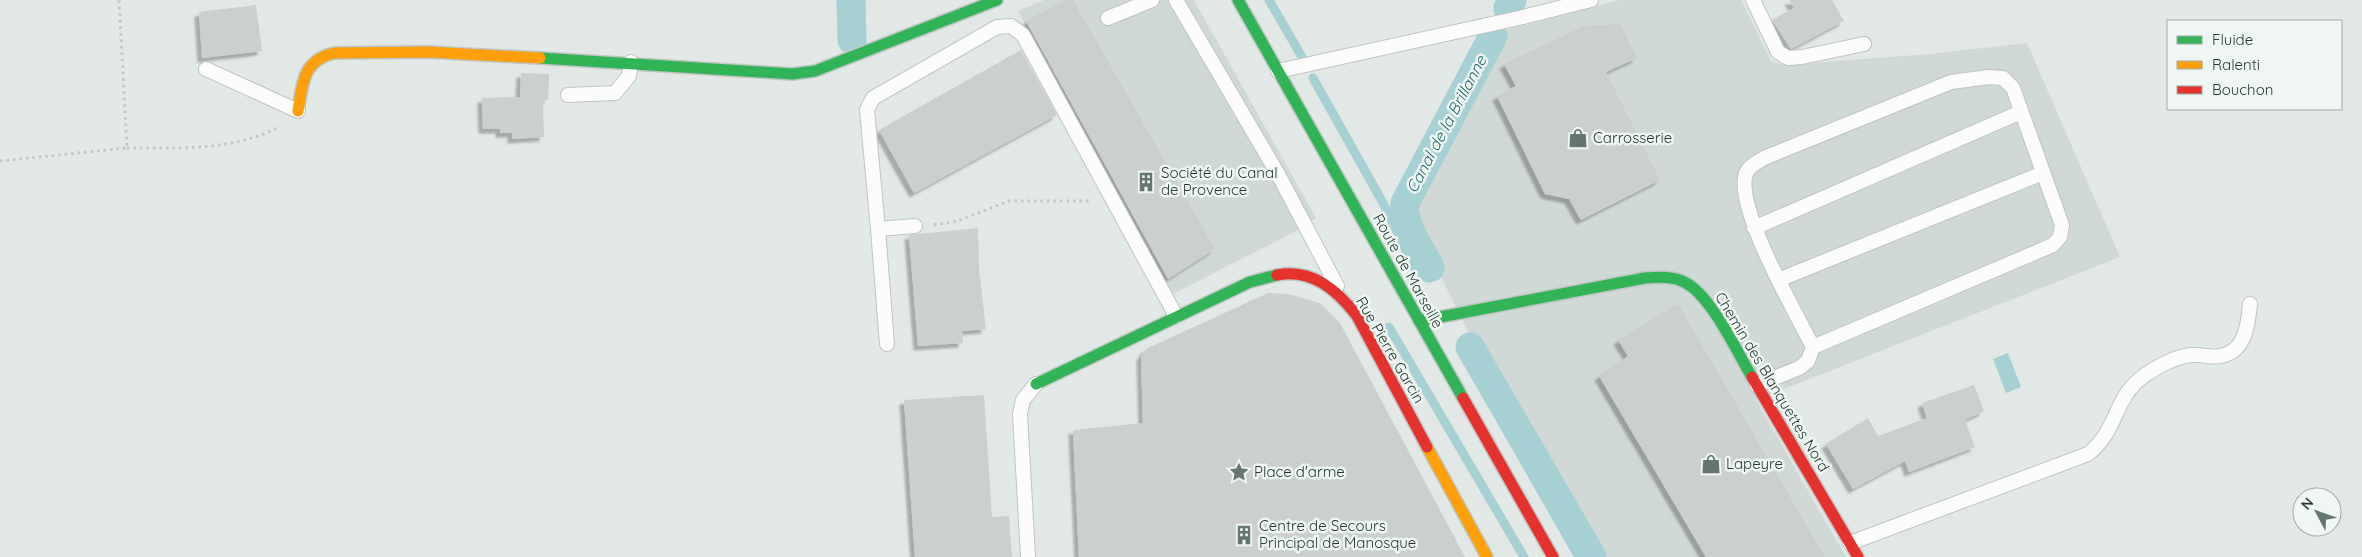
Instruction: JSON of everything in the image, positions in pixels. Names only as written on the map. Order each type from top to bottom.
[{"type":"street","points":[[298,111],[306,71],[314,59],[322,55],[334,53],[428,52],[631,62],[770,73],[815,71],[997,0]]},
{"type":"street","name":"Route de Marseille","points":[[1238,0],[1553,557]]},
{"type":"street","name":"Rue Pierre Garcin","points":[[1036,384],[1250,282],[1278,274],[1308,275],[1328,284],[1343,298],[1357,316],[1487,557]]},
{"type":"street","name":"Chemin des Blanquettes Nord","points":[[1419,320],[1645,278],[1676,278],[1696,287],[1757,385],[1858,557]]},
{"type":"lane","points":[[1108,18],[1152,0]]},
{"type":"lane","points":[[1176,0],[1278,174],[1343,298]]},
{"type":"lane","points":[[1278,71],[1473,29],[1591,0]]},
{"type":"lane","points":[[1753,0],[1778,52],[1783,56],[1802,57],[1864,44]]},
{"type":"lane","points":[[887,344],[867,110],[869,103],[873,98],[911,75],[997,27],[1004,26],[1011,26],[1023,36],[1176,316]]},
{"type":"lane","points":[[568,95],[615,93],[629,76],[631,62]]},
{"type":"lane","points":[[206,69],[298,111]]},
{"type":"lane","points":[[1757,385],[1799,368],[1808,361],[1813,347],[1778,280],[1754,228],[1746,188],[1746,173],[1750,168],[1764,158],[1951,82],[1989,77],[2003,78],[2013,88],[2062,225],[2060,237],[2053,245],[1813,347]]},
{"type":"lane","points":[[1754,228],[2021,112]]},
{"type":"lane","points":[[1778,280],[2043,173]]},
{"type":"lane","points":[[878,229],[915,226]]},
{"type":"lane","points":[[1850,543],[2088,454],[2098,446],[2110,428],[2130,386],[2145,375],[2175,358],[2192,355],[2221,356],[2230,353],[2238,346],[2248,328],[2250,304]]},
{"type":"lane","points":[[1028,557],[1020,414],[1023,400],[1036,384]]},
{"type":"path","points":[[119,0],[127,148]]},
{"type":"path","points":[[0,162],[127,148],[196,148],[261,136],[286,123],[298,111]]},
{"type":"path","points":[[915,226],[956,221],[1009,201],[1083,201],[1108,194]]},
{"type":"shaded area","points":[[1044,0],[1194,0],[1316,218],[1306,226],[1173,294],[1018,11]]},
{"type":"shaded area","points":[[1620,0],[1741,0],[1771,61],[1783,65],[1930,54],[2027,43],[2120,257],[1756,400],[1846,557],[1600,557],[1475,345],[1409,213],[1506,30]]},
{"type":"water","points":[[2008,353],[2021,387],[2006,393],[1993,359]]},
{"type":"building","name":"Société du Canal de Provence","points":[[1065,0],[1073,0],[1215,249],[1168,279],[1026,21]]},
{"type":"building","points":[[1789,0],[1832,0],[1844,21],[1791,49],[1772,20],[1794,8]]},
{"type":"building","points":[[256,5],[262,51],[202,58],[199,12]]},
{"type":"building","name":"Carrosserie","points":[[1620,24],[1637,58],[1606,72],[1660,180],[1581,220],[1569,199],[1545,194],[1497,96],[1516,86],[1504,64],[1584,26]]},
{"type":"building","points":[[1021,50],[1057,115],[914,193],[879,130]]},
{"type":"building","points":[[521,73],[549,74],[548,100],[543,100],[544,137],[512,139],[512,133],[500,133],[500,129],[483,129],[482,98],[520,97]]},
{"type":"building","points":[[978,228],[979,269],[986,329],[962,331],[963,343],[918,346],[909,235]]},
{"type":"building","points":[[1268,293],[1288,294],[1320,303],[1340,323],[1465,557],[1079,557],[1073,430],[1143,423],[1141,357],[1146,349]]},
{"type":"building","name":"Lapeyre","points":[[1678,304],[1825,557],[1706,557],[1599,376],[1628,356],[1618,340]]},
{"type":"building","points":[[1974,385],[1984,411],[1965,420],[1975,447],[1909,472],[1905,461],[1853,489],[1826,444],[1868,418],[1878,436],[1927,418],[1922,403]]},
{"type":"building","points":[[984,395],[992,517],[1009,516],[1012,557],[915,557],[904,400]]},
{"type":"waterway","points":[[851,0],[852,40]]},
{"type":"waterway","points":[[1269,0],[1302,57]]},
{"type":"waterway","name":"Canal de la Brillanne","points":[[1508,8],[1512,0]]},
{"type":"waterway","name":"Canal de la Brillanne","points":[[1430,268],[1409,228],[1406,219],[1405,203],[1493,36]]},
{"type":"waterway","points":[[1313,78],[1383,203],[1414,267]]},
{"type":"waterway","points":[[1389,327],[1524,557]]},
{"type":"waterway","name":"Canal de la Brillanne","points":[[1470,347],[1592,557]]},
{"type":"waterway","points":[[1466,359],[1579,557]]},
{"type":"traffic: fast","points":[[540,58],[792,74],[815,71],[997,0]]},
{"type":"traffic: fast","points":[[1238,0],[1463,398]]},
{"type":"traffic: fast","points":[[1036,384],[1250,282],[1277,275]]},
{"type":"traffic: fast","points":[[1419,321],[1645,278],[1671,278],[1686,283],[1705,300],[1723,326],[1752,377]]},
{"type":"traffic: slow","points":[[298,111],[303,82],[310,67],[323,57],[334,53],[428,52],[540,58]]},
{"type":"traffic: slow","points":[[1427,447],[1487,557]]},
{"type":"traffic: jam","points":[[1277,275],[1290,274],[1312,278],[1323,283],[1349,306],[1357,316],[1427,447]]},
{"type":"traffic: jam","points":[[1752,377],[1858,557]]},
{"type":"traffic: jam","points":[[1463,398],[1553,557]]},
{"type":"place","name":"Carrosserie","points":[[1578,138]]},
{"type":"place","name":"Société du Canal de Provence","points":[[1146,182]]},
{"type":"place","name":"Lapeyre","points":[[1711,464]]},
{"type":"place","name":"Place d'arme","points":[[1239,472]]},
{"type":"place","name":"Centre de Secours Principal de Manosque","points":[[1244,535]]}]
